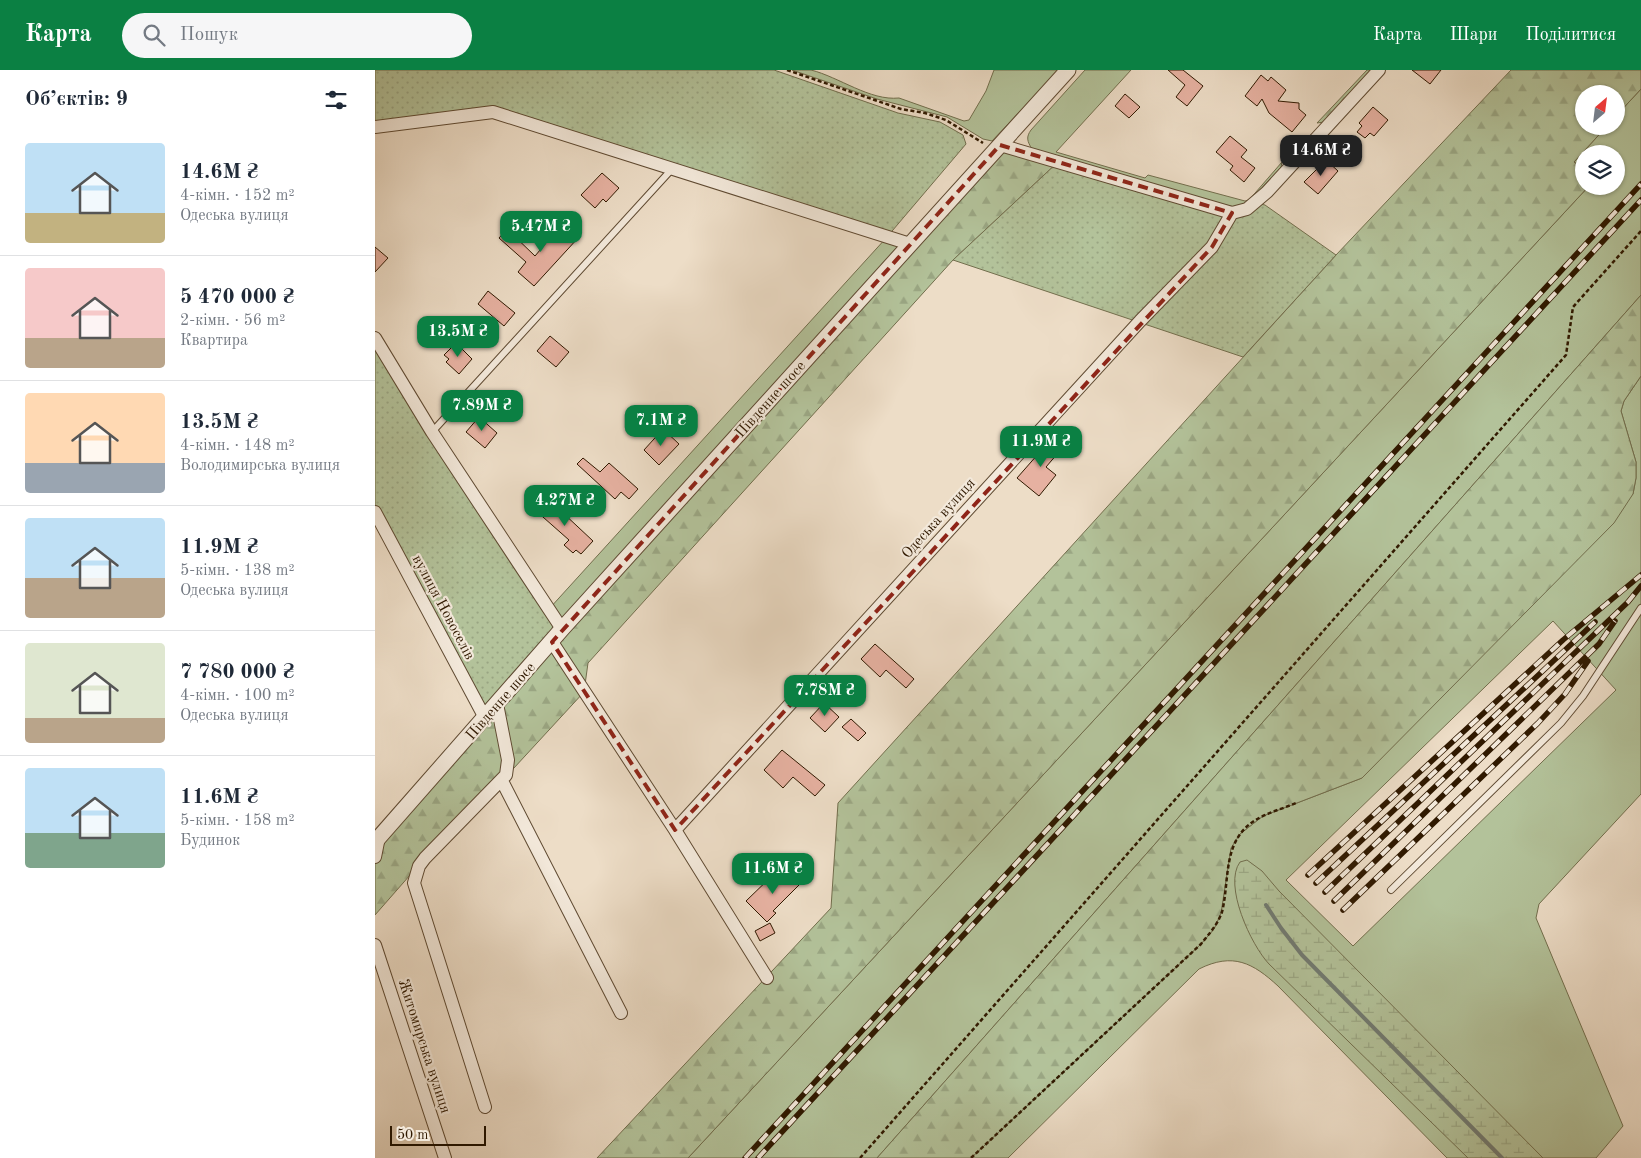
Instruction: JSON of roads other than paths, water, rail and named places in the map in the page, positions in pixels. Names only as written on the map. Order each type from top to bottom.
[{"type":"street","name":"Південне шосе","points":[[377,840],[562,629],[1068,70]]},
{"type":"street","points":[[996,149],[1232,213],[1247,209],[1267,192],[1379,70]]},
{"type":"street","points":[[375,126],[493,112],[910,244]]},
{"type":"street","name":"Одеська вулиця","points":[[675,830],[1140,321],[1212,248],[1232,213]]},
{"type":"street","points":[[375,338],[432,432],[562,629]]},
{"type":"street","name":"вулиця Новоселів","points":[[375,512],[485,718]]},
{"type":"street","points":[[552,642],[675,830],[767,978]]},
{"type":"street","points":[[485,1107],[414,883],[419,866],[425,858],[506,775],[508,760],[497,704]]},
{"type":"street","points":[[502,781],[621,1013]]},
{"type":"street","points":[[375,857],[377,840]]},
{"type":"street","name":"Житомирська вулиця","points":[[375,945],[445,1158]]},
{"type":"lane","points":[[432,432],[673,168]]},
{"type":"lane","points":[[1391,890],[1561,723],[1583,696],[1641,608]]},
{"type":"waterway","points":[[1266,905],[1302,955],[1502,1158]]},
{"type":"railway","points":[[745,1158],[1641,184]]},
{"type":"railway","points":[[758,1158],[1641,200]]},
{"type":"railway","points":[[1308,875],[1563,640],[1641,575]]},
{"type":"railway","points":[[1325,892],[1628,602],[1641,586]]},
{"type":"railway","points":[[1334,901],[1599,644],[1615,621]]},
{"type":"railway","points":[[1316,883],[1595,622]]},
{"type":"railway","points":[[1343,910],[1538,723],[1565,694],[1588,661]]}]
